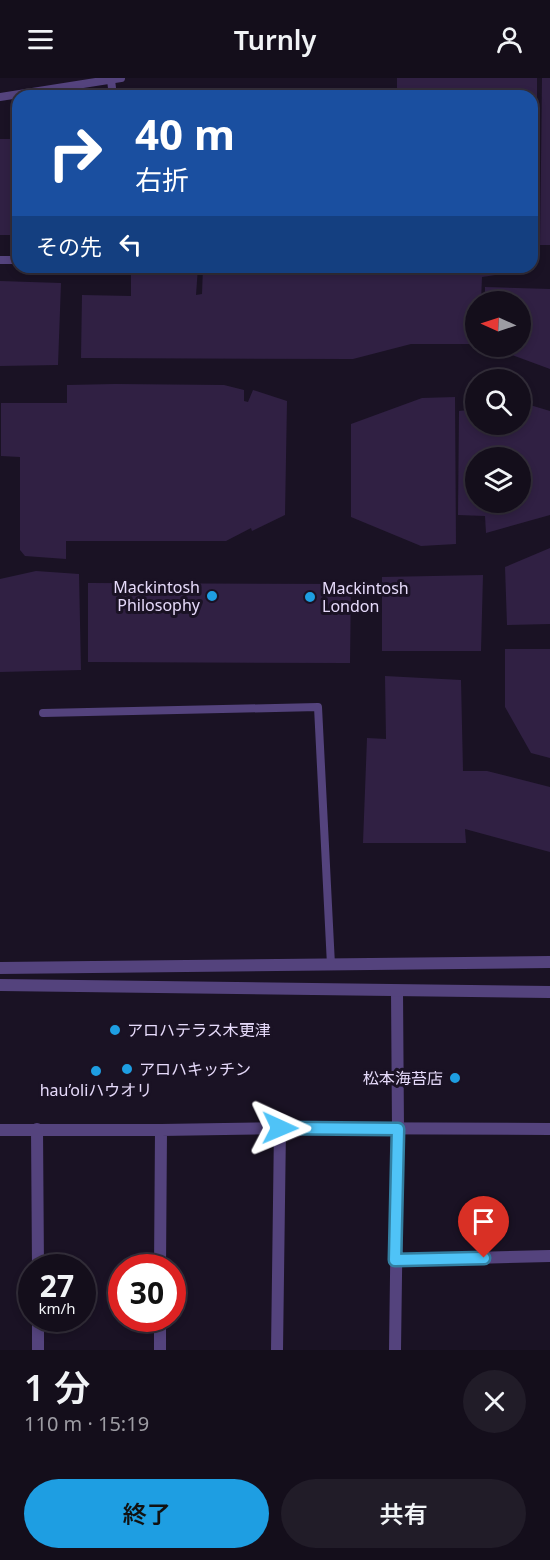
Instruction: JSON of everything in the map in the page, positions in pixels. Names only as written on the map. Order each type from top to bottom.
[{"type":"street","points":[[0,968],[550,962]]},
{"type":"street","points":[[0,985],[550,992]]},
{"type":"street","points":[[395,1350],[397,991]]},
{"type":"street","points":[[277,1350],[280,1128]]},
{"type":"street","points":[[0,1130],[550,1129]]},
{"type":"street","points":[[37,1130],[38,1254]]},
{"type":"street","points":[[160,1254],[161,1130]]},
{"type":"street","points":[[395,1260],[550,1256]]},
{"type":"street","points":[[38,1332],[38,1350]]},
{"type":"street","points":[[160,1332],[160,1350]]},
{"type":"lane","points":[[46,90],[121,78]]},
{"type":"lane","points":[[111,80],[112,90]]},
{"type":"lane","points":[[43,712],[318,707],[331,965]]},
{"type":"building","points":[[397,78],[537,78],[537,90],[397,90]]},
{"type":"building","points":[[542,78],[550,78],[550,245],[540,245]]},
{"type":"building","points":[[0,139],[12,139],[12,235],[0,235]]},
{"type":"building","points":[[131,273],[198,273],[196,295],[202,294],[203,273],[508,273],[482,277],[481,291],[465,291],[465,344],[411,344],[353,359],[81,358],[82,295],[131,296]]},
{"type":"building","points":[[0,281],[61,283],[58,365],[0,366]]},
{"type":"building","points":[[485,287],[550,289],[550,369],[517,357],[531,357],[531,291],[485,291]]},
{"type":"building","points":[[67,385],[224,385],[244,390],[244,401],[248,402],[253,390],[287,401],[285,515],[252,531],[251,528],[226,541],[66,541],[66,559],[25,556],[20,550],[20,457],[1,456],[1,403],[67,403]]},
{"type":"building","points":[[455,397],[456,544],[421,546],[351,517],[351,424],[422,398]]},
{"type":"building","points":[[531,405],[550,411],[550,515],[486,533],[485,516],[458,515],[459,411],[465,410],[465,435],[531,435]]},
{"type":"building","points":[[550,548],[550,624],[507,625],[505,567]]},
{"type":"building","points":[[36,571],[79,574],[81,670],[0,672],[0,579]]},
{"type":"building","points":[[483,575],[481,651],[382,651],[382,577]]},
{"type":"building","points":[[88,583],[351,584],[350,663],[88,662]]},
{"type":"building","points":[[505,649],[550,649],[550,758],[531,753],[505,707]]},
{"type":"building","points":[[385,676],[461,680],[463,771],[487,771],[550,787],[550,852],[465,829],[466,843],[363,843],[367,738],[386,739]]},
{"type":"place","name":"Mackintosh Philosophy","points":[[212,596]]},
{"type":"place","name":"Mackintosh London","points":[[310,597]]},
{"type":"place","name":"アロハテラス木更津","points":[[115,1030]]},
{"type":"place","name":"アロハキッチン","points":[[127,1069]]},
{"type":"place","name":"hau’oliハウオリ","points":[[96,1071]]},
{"type":"place","name":"松本海苔店","points":[[455,1078]]},
{"type":"route","points":[[280,1128],[398,1129],[395,1260],[484,1258]]}]
